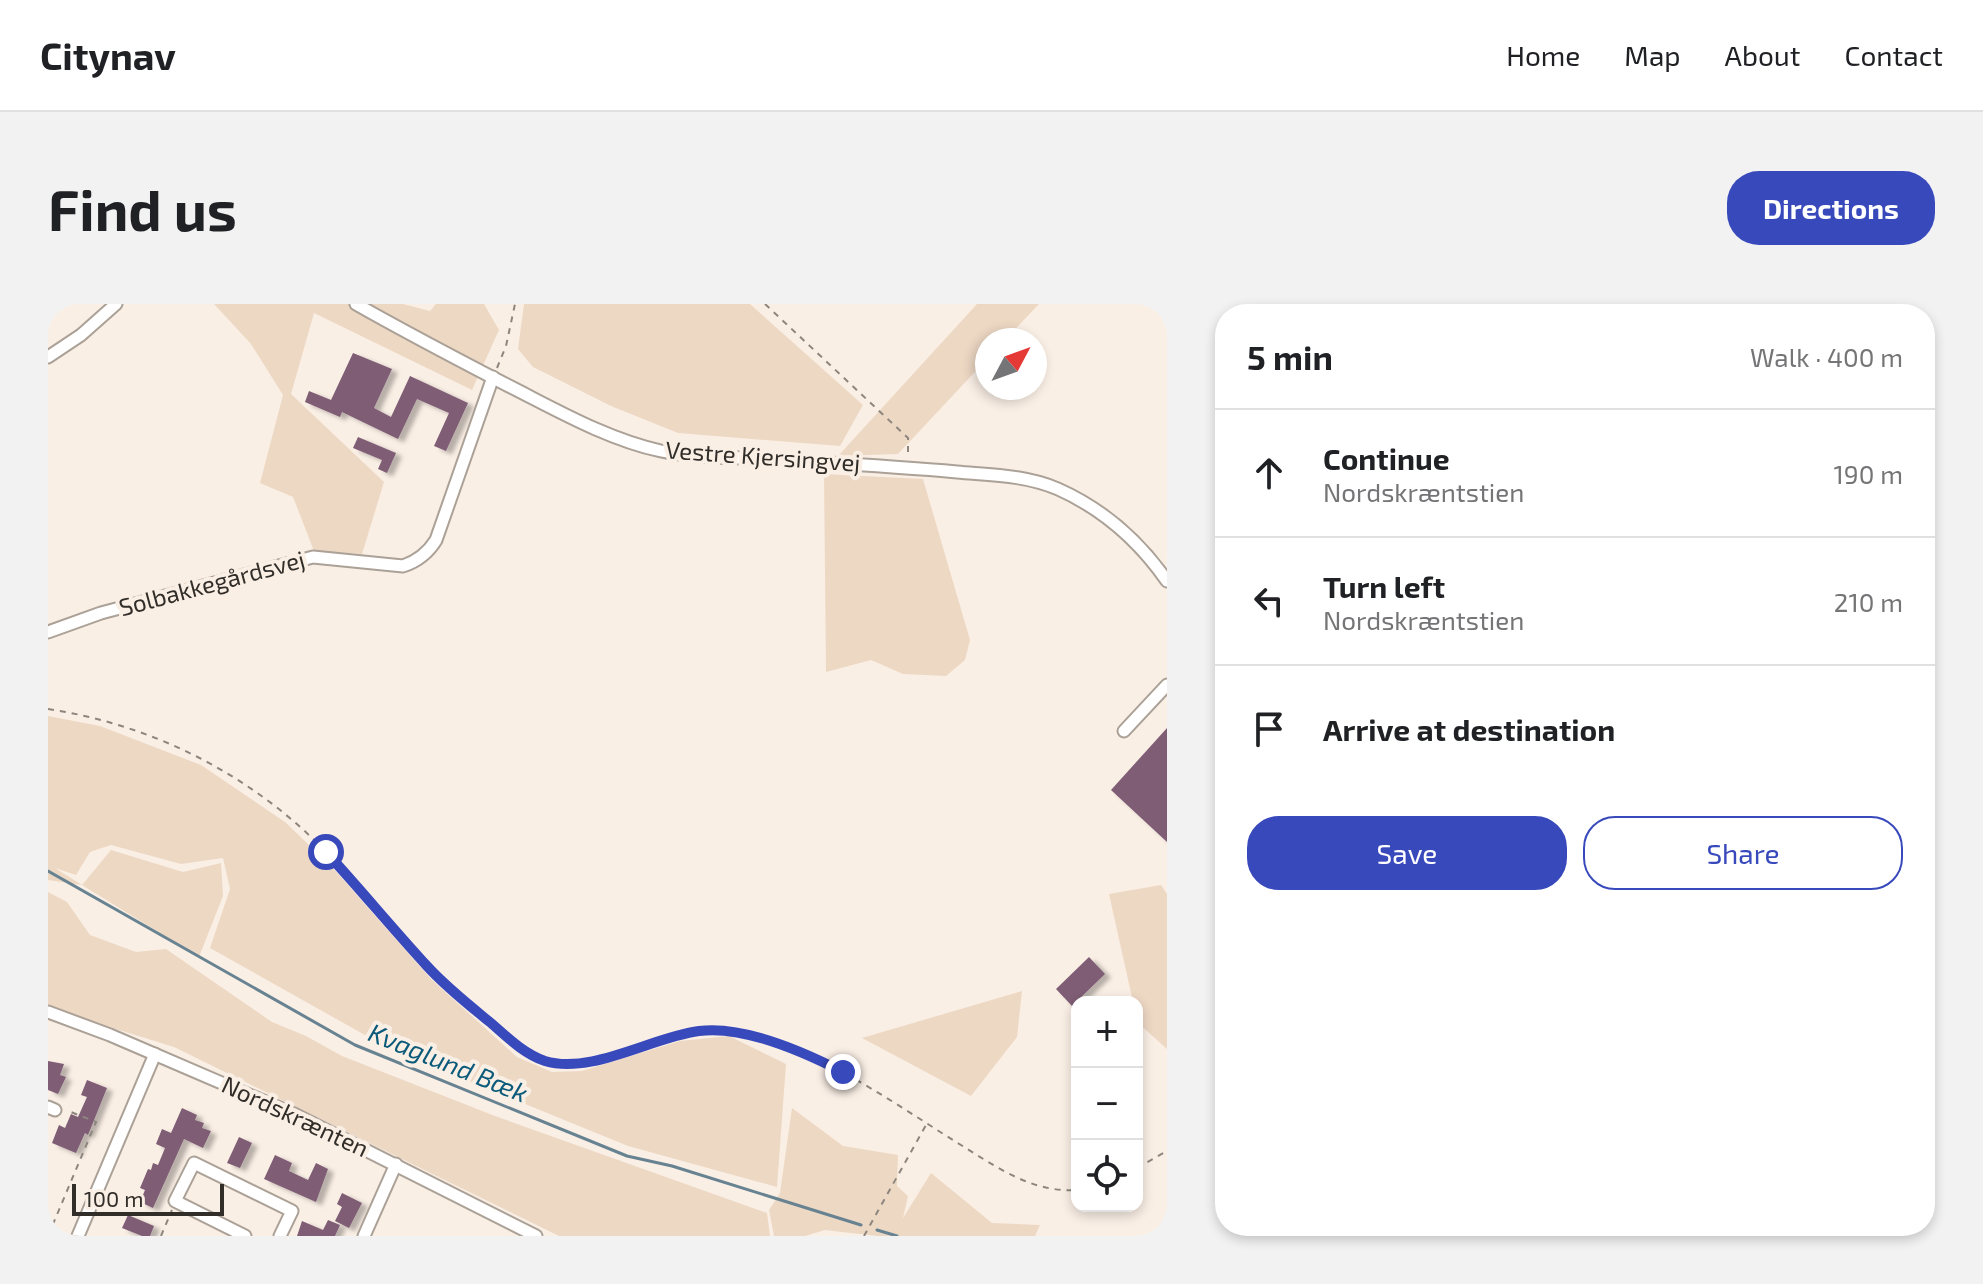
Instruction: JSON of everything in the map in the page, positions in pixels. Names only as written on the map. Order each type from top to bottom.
[{"type":"street","points":[[48,357],[81,335],[116,304]]},
{"type":"street","name":"Vestre Kjersingvej","points":[[356,304],[566,416],[613,436],[661,451],[908,467],[1022,478],[1056,488],[1092,507],[1122,529],[1150,556],[1167,581]]},
{"type":"street","name":"Solbakkegårdsvej","points":[[48,632],[101,613],[313,557],[403,566],[412,563],[431,549],[436,540],[493,377]]},
{"type":"street","points":[[1124,731],[1167,685]]},
{"type":"street","name":"Nordskrænten","points":[[48,1012],[296,1115],[536,1236]]},
{"type":"street","points":[[78,1236],[155,1054]]},
{"type":"street","points":[[245,1236],[175,1201],[194,1163],[292,1211],[280,1236]]},
{"type":"street","points":[[364,1236],[396,1164]]},
{"type":"path","points":[[493,377],[506,346],[515,304]]},
{"type":"path","points":[[765,304],[908,438],[908,467]]},
{"type":"path","points":[[48,709],[141,732],[191,753],[247,786],[279,809],[326,852],[429,968],[496,1028],[534,1057],[555,1063],[579,1063],[689,1033],[731,1031],[812,1057],[843,1072],[1012,1176],[1049,1189],[1071,1190]]},
{"type":"path","points":[[48,1236],[96,1122],[60,1108],[51,1109]]},
{"type":"path","points":[[864,1236],[927,1124]]},
{"type":"path","points":[[1143,1165],[1167,1151]]},
{"type":"path","points":[[161,1236],[175,1201]]},
{"type":"path","points":[[48,1218],[54,1221]]},
{"type":"shaded area","points":[[214,304],[403,304],[430,311],[436,304],[484,304],[499,330],[472,390],[314,313],[291,394],[384,482],[362,554],[314,551],[293,497],[260,483],[283,395],[251,344]]},
{"type":"shaded area","points":[[524,304],[750,304],[863,405],[840,446],[678,433],[611,406],[533,367],[518,349]]},
{"type":"shaded area","points":[[977,304],[1039,304],[1016,328],[975,328],[975,372],[898,454],[838,456]]},
{"type":"shaded area","points":[[824,474],[923,479],[970,640],[965,660],[946,676],[903,674],[871,660],[826,672]]},
{"type":"shaded area","points":[[48,716],[100,726],[201,765],[285,822],[332,867],[431,979],[517,1057],[552,1072],[582,1071],[680,1041],[729,1036],[786,1064],[777,1187],[628,1146],[388,1048],[210,948],[230,889],[223,858],[181,864],[111,845],[90,852],[76,875],[55,868],[82,885],[48,880]]},
{"type":"shaded area","points":[[111,850],[183,872],[221,863],[223,896],[199,957],[82,885]]},
{"type":"shaded area","points":[[1161,885],[1167,894],[1167,1049],[1143,1027],[1143,996],[1132,996],[1109,894]]},
{"type":"shaded area","points":[[48,892],[67,902],[90,935],[136,952],[166,949],[272,1022],[342,1056],[495,1116],[767,1213],[770,1236],[559,1236],[174,1047],[48,1008]]},
{"type":"shaded area","points":[[1022,991],[1017,1037],[971,1096],[862,1038]]},
{"type":"shaded area","points":[[792,1108],[843,1146],[898,1155],[897,1186],[908,1196],[903,1218],[931,1173],[992,1223],[1040,1225],[1035,1236],[877,1236],[825,1230],[805,1236],[774,1236],[769,1210],[780,1193]]},
{"type":"building","points":[[353,353],[392,369],[374,408],[391,417],[410,376],[468,403],[446,451],[434,446],[449,413],[417,399],[398,439],[342,412],[340,417],[305,402],[309,391],[331,400]]},
{"type":"building","points":[[358,437],[396,453],[387,473],[378,469],[382,460],[353,448]]},
{"type":"building","points":[[1167,728],[1167,842],[1111,790]]},
{"type":"building","points":[[1089,957],[1105,974],[1082,996],[1071,996],[1071,1005],[1056,989]]},
{"type":"building","points":[[48,1061],[64,1064],[60,1075],[66,1077],[58,1094],[48,1090]]},
{"type":"building","points":[[87,1080],[107,1088],[88,1135],[85,1133],[76,1153],[52,1143],[59,1125],[65,1128],[71,1114],[78,1117],[87,1097],[81,1095]]},
{"type":"building","points":[[182,1108],[197,1115],[195,1120],[204,1123],[202,1128],[211,1131],[203,1148],[184,1139],[153,1208],[140,1202],[145,1190],[140,1188],[148,1169],[151,1170],[153,1163],[158,1165],[165,1148],[156,1144],[162,1129],[171,1133]]},
{"type":"building","points":[[239,1137],[252,1143],[240,1168],[227,1163]]},
{"type":"building","points":[[275,1155],[292,1163],[289,1171],[308,1180],[316,1163],[328,1169],[316,1202],[264,1179]]},
{"type":"building","points":[[342,1193],[362,1203],[349,1228],[335,1221],[342,1207],[337,1204]]},
{"type":"building","points":[[128,1215],[154,1226],[150,1236],[122,1228]]},
{"type":"building","points":[[328,1220],[340,1225],[335,1236],[297,1236],[302,1221],[323,1230]]},
{"type":"waterway","name":"Kvaglund Bæk","points":[[48,871],[355,1045],[627,1156],[672,1166],[861,1225]]},
{"type":"waterway","name":"Kvaglund Bæk","points":[[877,1230],[897,1236]]},
{"type":"route","points":[[326,852],[429,968],[496,1028],[534,1057],[555,1063],[579,1063],[689,1033],[718,1030],[773,1043],[843,1072]]}]
